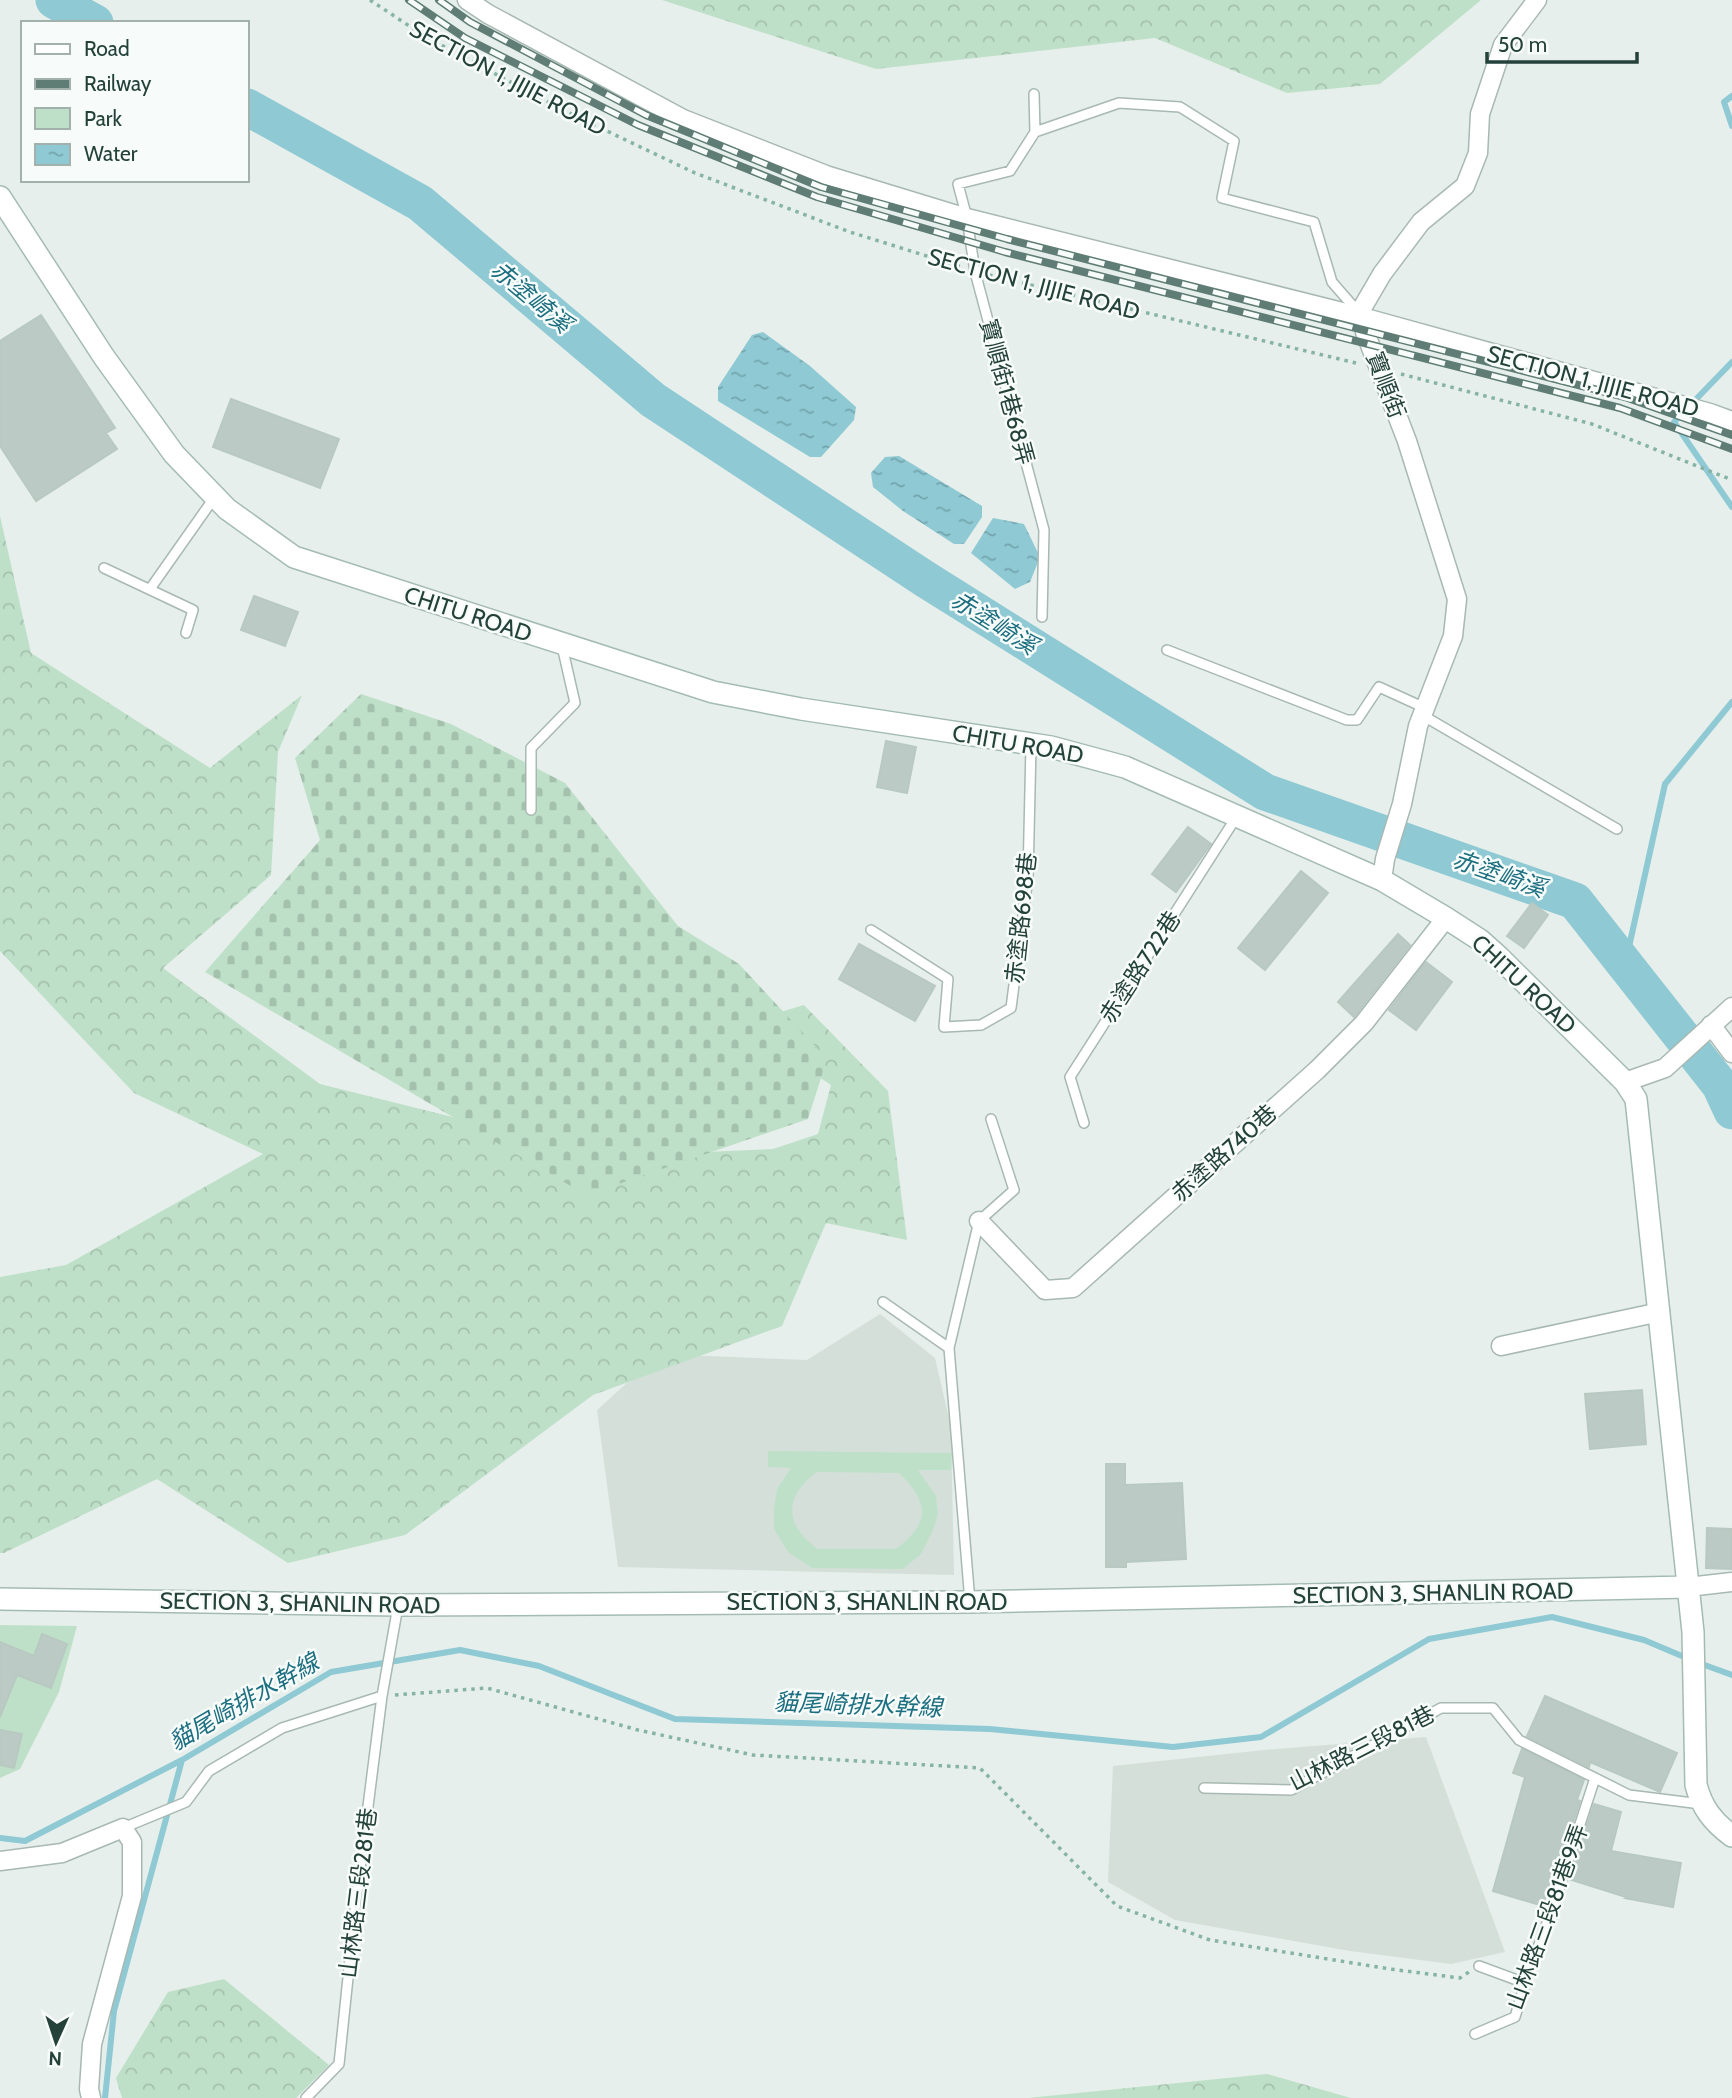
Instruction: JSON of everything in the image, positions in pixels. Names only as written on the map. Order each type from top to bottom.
[{"type":"street","name":"SECTION 1, JIJIE ROAD","points":[[467,0],[682,119],[826,175],[967,218],[1362,317],[1732,421]]},
{"type":"street","points":[[1362,317],[1361,310],[1382,274],[1421,222],[1465,186],[1478,153],[1480,114],[1503,45],[1537,0]]},
{"type":"street","name":"CHITU ROAD","points":[[0,197],[104,357],[174,454],[227,509],[294,557],[713,692],[801,709],[1051,747],[1125,767],[1237,816],[1383,869],[1446,918],[1480,940],[1625,1082],[1636,1099],[1688,1587]]},
{"type":"street","name":"寶順街","points":[[1362,317],[1365,332],[1407,441],[1457,599],[1453,636],[1424,711],[1383,869]]},
{"type":"street","name":"赤塗路740巷","points":[[979,1222],[1045,1290],[1073,1288],[1317,1070],[1364,1023],[1446,918]]},
{"type":"street","points":[[1625,1082],[1665,1068],[1732,1007]]},
{"type":"street","points":[[1708,1029],[1732,1053]]},
{"type":"street","points":[[1501,1346],[1660,1312]]},
{"type":"street","points":[[1732,1582],[1688,1587],[1693,1632],[1696,1785],[1701,1804],[1712,1820],[1732,1836]]},
{"type":"street","name":"SECTION 3, SHANLIN ROAD","points":[[0,1599],[399,1605],[970,1602],[1688,1587]]},
{"type":"street","points":[[0,1861],[62,1853],[123,1828],[132,1842],[132,1896],[92,2044],[89,2089],[91,2098]]},
{"type":"lane","points":[[1034,94],[1035,132],[1119,103],[1180,107],[1234,141],[1222,198],[1314,222],[1332,282],[1362,317]]},
{"type":"lane","name":"寶順街1巷68弄","points":[[1035,132],[1010,171],[958,184],[967,218],[975,272],[1044,530],[1042,617]]},
{"type":"lane","points":[[150,589],[215,496]]},
{"type":"lane","points":[[104,568],[193,610],[186,633]]},
{"type":"lane","points":[[531,810],[531,748],[575,703],[561,643]]},
{"type":"lane","points":[[1167,650],[1347,720],[1357,720],[1379,687],[1424,711],[1617,829]]},
{"type":"lane","name":"赤塗路698巷","points":[[871,930],[948,979],[944,1027],[981,1025],[1011,1008],[1028,877],[1031,744]]},
{"type":"lane","name":"赤塗路722巷","points":[[1084,1123],[1070,1077],[1237,816]]},
{"type":"lane","points":[[970,1602],[949,1348],[979,1222],[1014,1190],[992,1119]]},
{"type":"lane","points":[[883,1302],[949,1348]]},
{"type":"lane","name":"山林路三段281巷","points":[[306,2098],[339,2064],[382,1696],[399,1605]]},
{"type":"lane","points":[[123,1828],[187,1802],[209,1771],[282,1728],[382,1696]]},
{"type":"lane","name":"山林路三段81巷","points":[[1203,1788],[1291,1790],[1441,1707],[1493,1708],[1520,1740],[1629,1795],[1701,1804]]},
{"type":"lane","name":"山林路三段81巷9弄","points":[[1475,2034],[1515,2017],[1595,1778]]},
{"type":"lane","points":[[1479,1966],[1525,1983]]},
{"type":"path","name":"SECTION 1, JIJIE ROAD","points":[[370,0],[426,37],[554,105],[695,173],[850,232],[975,272],[1380,369],[1592,424],[1732,480]]},
{"type":"path","points":[[382,1696],[487,1688],[638,1730],[753,1755],[980,1768],[1117,1906],[1210,1940],[1460,1978],[1479,1966]]},
{"type":"shaded area","points":[[880,1314],[935,1358],[951,1427],[954,1575],[618,1567],[597,1410],[659,1354],[807,1360]]},
{"type":"shaded area","points":[[1426,1737],[1505,1952],[1451,1964],[1350,1951],[1175,1920],[1108,1882],[1113,1766]]},
{"type":"green space","points":[[662,0],[1481,0],[1380,84],[1287,93],[1155,38],[876,69]]},
{"type":"green space","points":[[0,516],[31,653],[210,768],[302,695],[278,752],[271,875],[163,968],[320,1084],[609,1156],[773,1149],[818,1134],[831,1085],[740,1024],[804,1005],[888,1091],[907,1240],[826,1223],[782,1326],[593,1395],[405,1535],[288,1563],[157,1479],[0,1553],[0,1277],[66,1265],[263,1154],[134,1093],[0,951]]},
{"type":"green space","points":[[361,694],[451,724],[565,783],[678,926],[739,964],[827,1059],[808,1119],[586,1195],[205,972],[320,840],[295,758]]},
{"type":"green space","points":[[768,1451],[952,1453],[951,1470],[918,1470],[936,1496],[938,1514],[921,1554],[903,1569],[812,1568],[788,1552],[774,1529],[774,1509],[777,1489],[791,1468],[768,1467]],"holes":[[[817,1472],[899,1473],[916,1494],[922,1512],[915,1530],[896,1549],[817,1549],[795,1524],[792,1507],[794,1499],[803,1484]]]},
{"type":"green space","points":[[0,1625],[77,1626],[59,1692],[20,1769],[0,1778]]},
{"type":"green space","points":[[224,1979],[329,2065],[296,2098],[122,2098],[116,2078],[168,1992]]},
{"type":"green space","points":[[1267,2074],[1351,2098],[1028,2098]]},
{"type":"water","points":[[763,332],[810,366],[856,407],[854,420],[821,457],[810,457],[718,401],[718,387],[752,335]]},
{"type":"water","points":[[899,456],[982,506],[982,517],[964,544],[954,544],[903,511],[873,487],[871,473],[885,457]]},
{"type":"water","points":[[993,518],[1024,524],[1040,557],[1030,582],[1015,589],[971,553]]},
{"type":"building","points":[[41,315],[115,428],[106,433],[117,449],[36,501],[0,446],[0,341]]},
{"type":"building","points":[[231,399],[339,439],[320,488],[213,447]]},
{"type":"building","points":[[254,596],[298,612],[285,646],[241,630]]},
{"type":"building","points":[[886,741],[916,747],[907,793],[877,787]]},
{"type":"building","points":[[1188,827],[1211,844],[1176,892],[1152,874]]},
{"type":"building","points":[[1301,871],[1328,893],[1265,970],[1238,948]]},
{"type":"building","points":[[1532,903],[1548,915],[1524,948],[1507,936]]},
{"type":"building","points":[[1398,934],[1410,945],[1354,1017],[1338,1002]]},
{"type":"building","points":[[859,944],[935,986],[915,1021],[839,979]]},
{"type":"building","points":[[1426,962],[1452,982],[1416,1030],[1389,1010]]},
{"type":"building","points":[[1642,1390],[1646,1444],[1590,1449],[1585,1394]]},
{"type":"building","points":[[1106,1464],[1125,1464],[1125,1485],[1182,1483],[1186,1559],[1126,1562],[1126,1567],[1106,1567]]},
{"type":"building","points":[[1707,1528],[1732,1529],[1732,1569],[1706,1568]]},
{"type":"building","points":[[42,1634],[67,1644],[51,1688],[17,1675],[0,1717],[0,1642],[34,1656]]},
{"type":"building","points":[[1545,1696],[1677,1753],[1660,1792],[1590,1762],[1589,1767],[1527,1736]]},
{"type":"building","points":[[0,1730],[22,1734],[14,1768],[0,1765]]},
{"type":"building","points":[[1522,1749],[1584,1780],[1577,1800],[1580,1801],[1556,1875],[1552,1874],[1543,1906],[1493,1891],[1525,1777],[1513,1773]]},
{"type":"building","points":[[1594,1804],[1621,1812],[1611,1851],[1681,1863],[1673,1907],[1625,1898],[1569,1879]]},
{"type":"waterway","name":"赤塗崎溪","points":[[54,0],[91,21]]},
{"type":"waterway","points":[[1732,96],[1724,102],[1732,126]]},
{"type":"waterway","name":"赤塗崎溪","points":[[248,108],[420,203],[653,400],[925,579],[1265,792],[1575,901],[1720,1085],[1732,1111]]},
{"type":"waterway","points":[[1732,362],[1674,422],[1732,507]]},
{"type":"waterway","points":[[1625,965],[1665,784],[1732,702]]},
{"type":"waterway","name":"貓尾崎排水幹線","points":[[0,1838],[25,1841],[182,1760],[331,1672],[460,1650],[539,1666],[675,1719],[990,1729],[1173,1747],[1261,1737],[1429,1639],[1552,1617],[1644,1640],[1689,1659]]},
{"type":"waterway","name":"貓尾崎排水幹線","points":[[1699,1663],[1732,1675]]},
{"type":"waterway","points":[[105,2098],[114,2011],[182,1760]]},
{"type":"railway","points":[[409,0],[465,38],[638,125],[817,197],[1005,252],[1620,408],[1732,449]]},
{"type":"railway","points":[[439,0],[470,22],[646,115],[821,187],[1007,239],[1625,397],[1732,435]]}]
